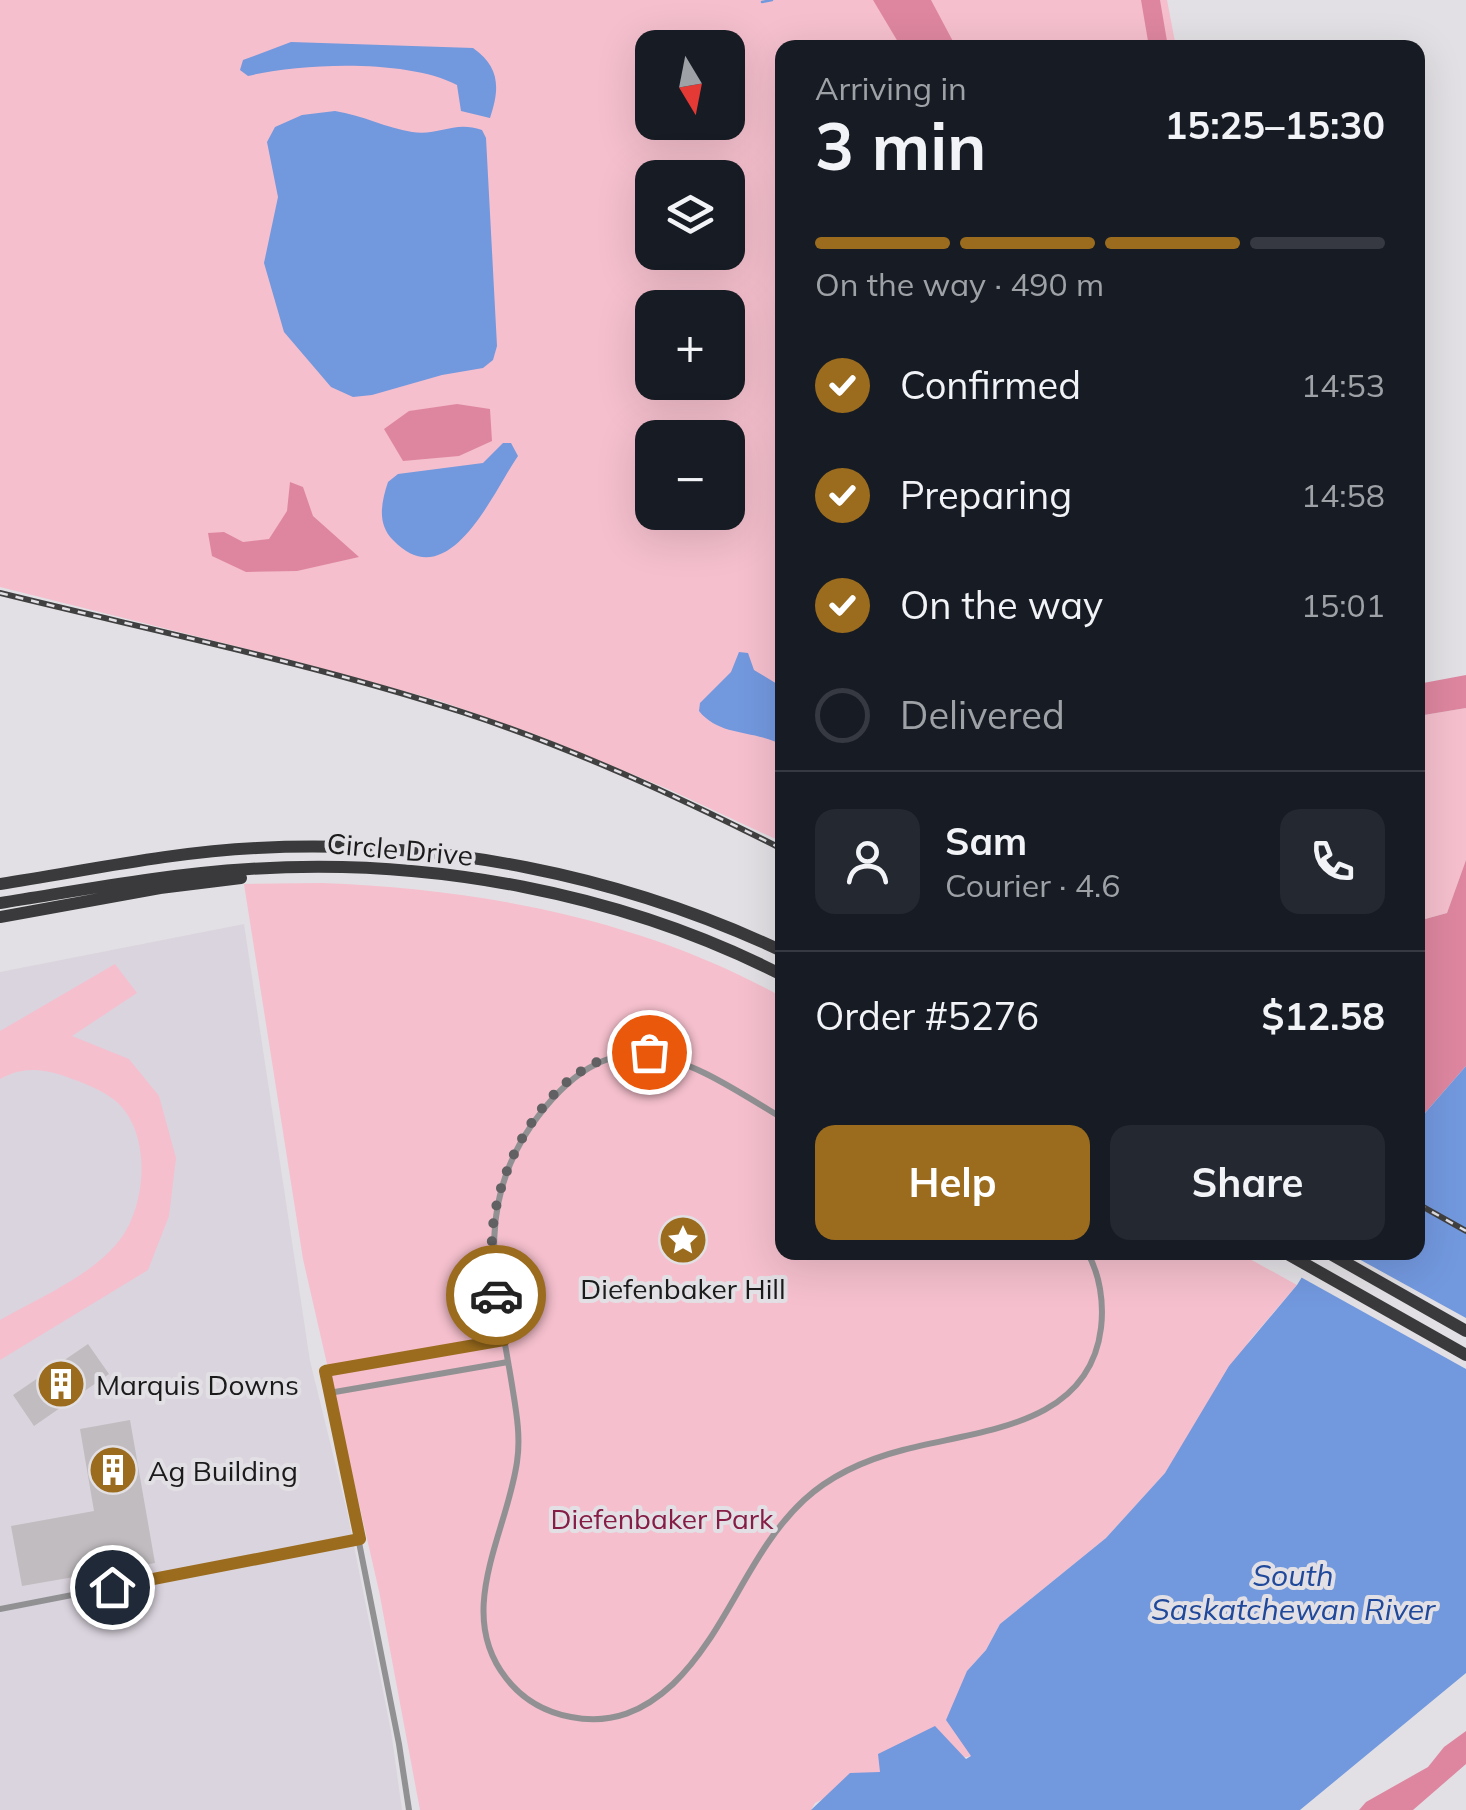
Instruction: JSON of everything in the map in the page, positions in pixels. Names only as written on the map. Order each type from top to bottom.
[{"type":"highway","name":"Circle Drive","points":[[0,881],[256,848],[392,849],[455,854],[549,870],[620,890],[704,918],[775,949]]},
{"type":"highway","name":"Circle Drive","points":[[0,903],[189,873],[313,866],[469,878],[598,905],[680,930],[775,972]]},
{"type":"highway","points":[[0,917],[198,882],[329,874],[347,868]]},
{"type":"highway","points":[[1298,1260],[1466,1355]]},
{"type":"highway","points":[[1341,1260],[1466,1331]]},
{"type":"street","points":[[775,1114],[676,1059],[649,1052],[603,1060],[562,1088],[543,1109],[512,1158],[496,1210],[493,1266],[518,1426],[518,1458],[482,1606],[492,1654],[503,1675],[533,1704],[576,1718],[619,1717],[651,1702],[691,1665],[778,1529],[826,1483],[900,1450],[1032,1419],[1068,1394],[1089,1365],[1100,1333],[1098,1278],[1090,1260]]},
{"type":"street","points":[[409,1810],[325,1371],[504,1340]]},
{"type":"street","points":[[330,1393],[508,1362]]},
{"type":"street","points":[[0,1609],[360,1539]]},
{"type":"shaded area","points":[[873,0],[931,0],[952,40],[897,40]]},
{"type":"shaded area","points":[[1141,0],[1160,0],[1167,40],[1148,40]]},
{"type":"shaded area","points":[[457,404],[490,409],[492,441],[459,456],[403,461],[384,429],[409,411]]},
{"type":"shaded area","points":[[290,482],[303,487],[313,516],[359,557],[297,571],[246,572],[212,556],[208,533],[224,532],[243,542],[269,539],[287,511]]},
{"type":"shaded area","points":[[1466,675],[1466,708],[1425,715],[1425,683]]},
{"type":"shaded area","points":[[1466,860],[1466,1066],[1425,1113],[1425,919],[1447,913]]},
{"type":"shaded area","points":[[244,924],[310,1361],[347,1511],[391,1731],[402,1810],[0,1810],[0,972]]},
{"type":"shaded area","points":[[1466,1731],[1466,1764],[1413,1810],[1359,1810],[1366,1802],[1428,1767],[1444,1747]]},
{"type":"green space","points":[[0,0],[1167,0],[1175,40],[775,40],[775,839],[537,735],[440,701],[0,587]]},
{"type":"green space","points":[[1466,708],[1466,860],[1447,913],[1425,919],[1425,715]]},
{"type":"green space","name":"Diefenbaker Park","points":[[244,884],[382,886],[501,901],[617,928],[729,970],[775,993],[775,1260],[1252,1260],[1297,1285],[1250,1340],[1165,1473],[1106,1538],[1000,1624],[986,1650],[967,1671],[972,1756],[881,1772],[815,1803],[811,1810],[420,1810],[379,1591],[303,1259]]},
{"type":"green space","name":"Marquis Downs","points":[[115,964],[137,993],[72,1036],[129,1059],[159,1096],[176,1158],[169,1216],[148,1270],[0,1360],[0,1320],[71,1281],[118,1243],[134,1213],[142,1164],[136,1131],[129,1117],[103,1093],[45,1071],[27,1070],[0,1079],[0,1031]]},
{"type":"water","points":[[291,42],[473,48],[488,63],[495,79],[490,118],[461,111],[457,85],[411,71],[324,66],[248,76],[240,70],[243,60]]},
{"type":"water","points":[[335,111],[412,132],[463,127],[482,130],[486,138],[497,346],[493,360],[483,368],[353,397],[331,387],[284,332],[264,263],[278,197],[267,142],[275,127],[302,115]]},
{"type":"water","points":[[503,443],[511,443],[518,456],[483,513],[451,548],[433,557],[413,555],[393,540],[384,527],[382,513],[388,482],[398,474],[483,463]]},
{"type":"water","points":[[739,652],[748,653],[754,670],[775,683],[775,742],[716,725],[699,711],[700,703],[731,672]]},
{"type":"water","name":"South Saskatchewan River","points":[[1466,1066],[1466,1673],[1300,1810],[811,1810],[850,1773],[880,1772],[878,1754],[935,1726],[966,1759],[971,1756],[946,1720],[967,1671],[986,1650],[1000,1624],[1106,1538],[1165,1473],[1229,1366],[1297,1285],[1313,1260],[1425,1260],[1425,1113]]},
{"type":"pier","points":[[1306,1260],[1361,1260],[1466,1318],[1466,1369],[1297,1275]]},
{"type":"building","name":"Marquis Downs","points":[[88,1344],[109,1374],[34,1426],[13,1395]]},
{"type":"building","name":"Ag Building","points":[[130,1420],[155,1563],[22,1586],[11,1526],[94,1511],[80,1429]]},
{"type":"waterway","points":[[762,2],[772,0]]},
{"type":"railway","points":[[0,593],[290,663],[462,712],[625,774],[775,846]]},
{"type":"railway","points":[[1425,1208],[1466,1231]]},
{"type":"way so far","points":[[496,1295],[492,1228],[502,1184],[526,1133],[562,1088],[582,1073],[603,1060],[649,1052]]},
{"type":"place","name":"Diefenbaker Hill","points":[[683,1240]]},
{"type":"place","name":"Marquis Downs","points":[[61,1384]]},
{"type":"place","name":"Ag Building","points":[[113,1470]]},
{"type":"route","points":[[112,1587],[360,1539],[325,1371],[504,1340],[496,1295]]}]
